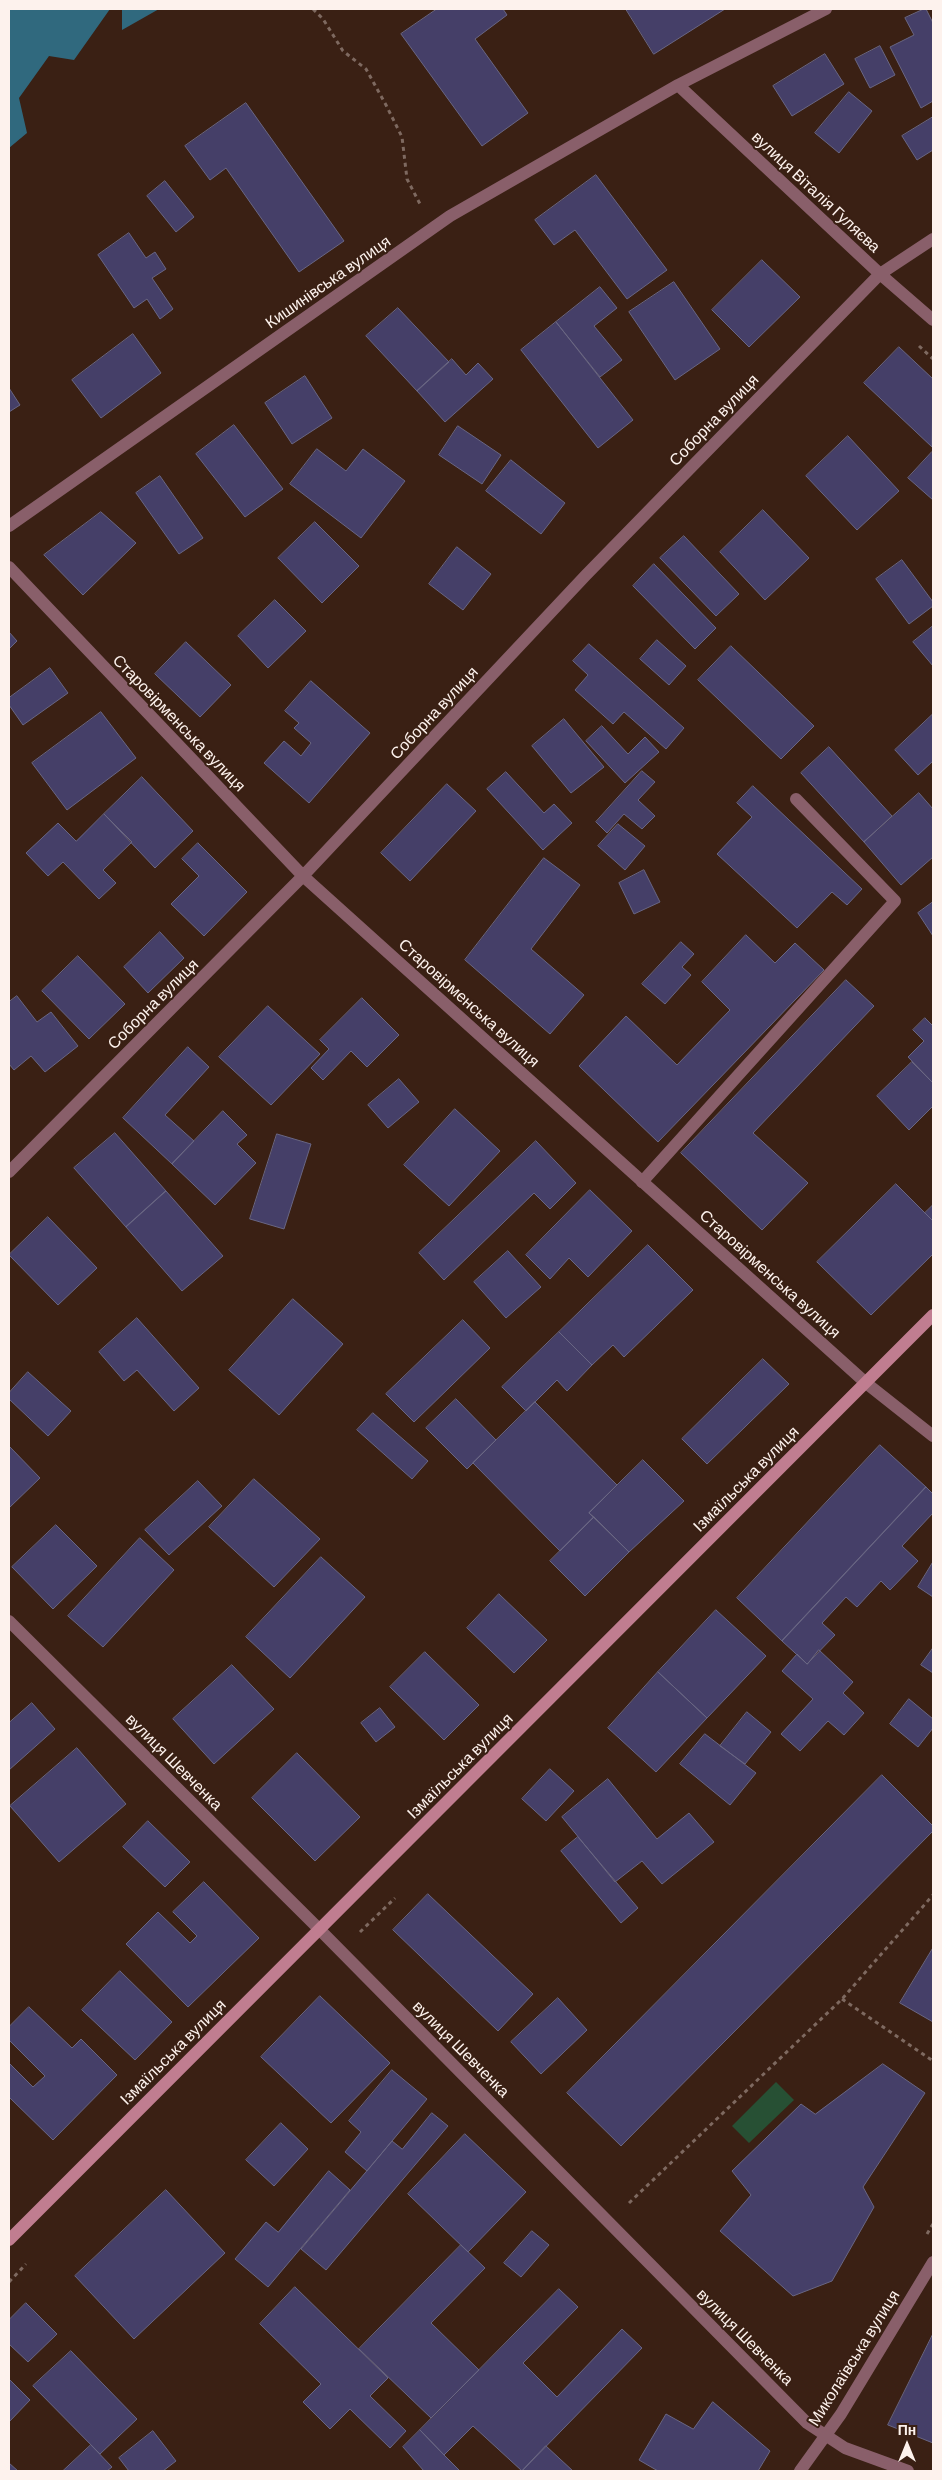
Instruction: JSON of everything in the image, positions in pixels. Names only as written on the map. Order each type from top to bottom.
[{"type":"main road","name":"Ізмаїльська вулиця","points":[[9,2240],[933,1315]]},
{"type":"street","name":"Кишинівська вулиця","points":[[9,526],[450,216],[678,85],[826,9]]},
{"type":"street","name":"вулиця Віталія Гуляєва","points":[[678,85],[880,274],[933,320]]},
{"type":"street","name":"Соборна вулиця","points":[[9,1172],[303,876],[586,575],[880,274],[933,239]]},
{"type":"street","name":"Старовірменська вулиця","points":[[9,567],[303,876],[866,1382],[933,1436]]},
{"type":"street","points":[[642,1182],[895,901],[796,799]]},
{"type":"street","name":"вулиця Шевченка","points":[[9,1621],[320,1930],[807,2422],[846,2448],[908,2471]]},
{"type":"street","name":"Миколаївська вулиця","points":[[800,2471],[841,2414],[933,2262]]},
{"type":"path","points":[[313,9],[323,19],[343,51],[366,69],[402,137],[407,179],[422,207],[450,216]]},
{"type":"path","points":[[629,2203],[842,1999],[933,1895]]},
{"type":"path","points":[[842,1999],[933,2061]]},
{"type":"green space","points":[[776,2082],[794,2100],[749,2143],[732,2126]]},
{"type":"water","points":[[9,9],[110,9],[74,60],[49,56],[19,98],[27,133],[9,148]]},
{"type":"water","points":[[122,9],[159,9],[122,30]]},
{"type":"building","points":[[437,9],[503,9],[507,15],[475,39],[528,113],[482,146],[401,34]]},
{"type":"building","points":[[626,9],[725,9],[654,54]]},
{"type":"building","points":[[926,9],[933,23],[933,101],[921,108],[890,47],[914,35],[905,18]]},
{"type":"building","points":[[880,46],[895,75],[870,88],[855,59]]},
{"type":"building","points":[[825,54],[844,84],[792,116],[773,86]]},
{"type":"building","points":[[849,92],[872,111],[839,153],[815,133]]},
{"type":"building","points":[[246,103],[344,241],[299,272],[226,168],[210,180],[185,146]]},
{"type":"building","points":[[933,117],[933,150],[917,160],[902,136]]},
{"type":"building","points":[[596,175],[667,270],[627,299],[575,230],[554,245],[535,220]]},
{"type":"building","points":[[165,181],[194,217],[176,232],[147,196]]},
{"type":"building","points":[[129,233],[146,258],[155,252],[166,269],[152,278],[173,309],[160,319],[147,299],[134,308],[98,255]]},
{"type":"building","points":[[762,260],[800,297],[749,347],[712,310]]},
{"type":"building","points":[[674,282],[720,349],[675,380],[629,312]]},
{"type":"building","points":[[600,287],[617,308],[594,326],[622,360],[600,377],[556,322]]},
{"type":"building","points":[[398,308],[449,362],[417,391],[366,336]]},
{"type":"building","points":[[556,322],[633,420],[598,448],[521,350]]},
{"type":"building","points":[[133,334],[161,373],[101,418],[72,380]]},
{"type":"building","points":[[899,347],[933,379],[932,447],[864,383]]},
{"type":"building","points":[[452,359],[466,375],[478,363],[493,379],[445,422],[417,391]]},
{"type":"building","points":[[305,376],[332,418],[292,444],[265,403]]},
{"type":"building","points":[[9,388],[20,405],[9,412]]},
{"type":"building","points":[[234,425],[283,489],[245,517],[196,454]]},
{"type":"building","points":[[458,426],[501,455],[482,484],[439,455]]},
{"type":"building","points":[[848,436],[899,491],[857,530],[806,476]]},
{"type":"building","points":[[317,449],[346,471],[363,449],[405,481],[361,538],[290,484]]},
{"type":"building","points":[[933,453],[933,500],[908,478]]},
{"type":"building","points":[[511,460],[565,503],[541,534],[486,491]]},
{"type":"building","points":[[160,476],[203,538],[179,554],[136,493]]},
{"type":"building","points":[[763,510],[809,558],[765,600],[720,552]]},
{"type":"building","points":[[101,512],[136,543],[83,595],[44,555]]},
{"type":"building","points":[[315,522],[359,566],[322,603],[278,558]]},
{"type":"building","points":[[684,536],[739,594],[716,616],[660,558]]},
{"type":"building","points":[[457,547],[491,574],[463,610],[429,584]]},
{"type":"building","points":[[902,560],[933,602],[933,606],[909,624],[876,579]]},
{"type":"building","points":[[654,564],[716,628],[695,649],[633,586]]},
{"type":"building","points":[[275,600],[306,631],[268,668],[238,636]]},
{"type":"building","points":[[933,626],[933,666],[913,642]]},
{"type":"building","points":[[9,632],[17,641],[9,649]]},
{"type":"building","points":[[657,640],[686,666],[669,685],[640,659]]},
{"type":"building","points":[[186,642],[231,685],[200,717],[155,674]]},
{"type":"building","points":[[589,644],[684,728],[666,749],[624,712],[613,724],[575,690],[588,675],[573,661]]},
{"type":"building","points":[[731,646],[814,726],[781,759],[698,680]]},
{"type":"building","points":[[50,668],[68,693],[23,725],[9,705],[9,698]]},
{"type":"building","points":[[311,681],[370,733],[309,803],[264,763],[284,741],[301,756],[311,743],[294,728],[299,723],[285,711]]},
{"type":"building","points":[[101,712],[136,758],[67,810],[32,763]]},
{"type":"building","points":[[933,714],[933,761],[918,775],[895,750]]},
{"type":"building","points":[[564,719],[604,767],[571,793],[532,746]]},
{"type":"building","points":[[602,726],[628,754],[645,737],[659,752],[625,783],[586,741]]},
{"type":"building","points":[[829,747],[892,816],[864,842],[801,773]]},
{"type":"building","points":[[642,771],[655,782],[638,800],[655,816],[642,829],[624,814],[607,833],[596,822]]},
{"type":"building","points":[[506,772],[544,813],[554,804],[572,823],[543,850],[487,789]]},
{"type":"building","points":[[142,777],[193,831],[155,868],[104,814]]},
{"type":"building","points":[[447,784],[476,811],[410,881],[381,853]]},
{"type":"building","points":[[753,786],[862,889],[847,905],[832,892],[797,928],[717,854],[752,817],[737,803]]},
{"type":"building","points":[[919,793],[933,809],[933,857],[901,885],[864,842]]},
{"type":"building","points":[[104,814],[132,842],[103,870],[116,883],[99,899],[63,862],[48,876],[26,853],[58,823],[76,841]]},
{"type":"building","points":[[618,824],[645,846],[625,870],[598,846]]},
{"type":"building","points":[[198,843],[247,892],[204,936],[171,904],[199,876],[182,859]]},
{"type":"building","points":[[544,858],[580,885],[531,949],[584,995],[550,1034],[465,960]]},
{"type":"building","points":[[644,870],[660,902],[634,914],[619,883]]},
{"type":"building","points":[[933,902],[933,936],[918,913]]},
{"type":"building","points":[[160,932],[184,958],[148,993],[124,967]]},
{"type":"building","points":[[746,935],[775,963],[795,943],[824,970],[658,1142],[579,1066],[626,1016],[677,1065],[730,1010],[702,982]]},
{"type":"building","points":[[681,942],[694,954],[682,967],[691,975],[665,1004],[642,984]]},
{"type":"building","points":[[78,956],[125,1004],[89,1039],[42,991]]},
{"type":"building","points":[[846,980],[874,1006],[753,1133],[808,1183],[762,1230],[681,1153]]},
{"type":"building","points":[[17,996],[37,1022],[51,1012],[78,1046],[45,1072],[31,1056],[14,1070],[9,1064],[9,1002]]},
{"type":"building","points":[[362,998],[399,1035],[367,1067],[351,1051],[323,1080],[311,1068],[329,1049],[320,1040]]},
{"type":"building","points":[[268,1006],[320,1054],[271,1105],[219,1057]]},
{"type":"building","points":[[925,1018],[933,1026],[933,1083],[908,1057],[924,1041],[913,1030]]},
{"type":"building","points":[[188,1047],[209,1067],[165,1115],[194,1141],[172,1164],[123,1118]]},
{"type":"building","points":[[912,1062],[933,1083],[933,1106],[909,1130],[877,1096]]},
{"type":"building","points":[[399,1079],[419,1102],[388,1128],[368,1105]]},
{"type":"building","points":[[455,1109],[500,1151],[449,1206],[404,1165]]},
{"type":"building","points":[[223,1111],[247,1135],[237,1144],[256,1163],[215,1205],[172,1164]]},
{"type":"building","points":[[115,1133],[166,1191],[126,1227],[74,1168]]},
{"type":"building","points":[[277,1134],[311,1144],[284,1229],[250,1219]]},
{"type":"building","points":[[536,1141],[576,1183],[550,1209],[534,1193],[444,1280],[419,1253]]},
{"type":"building","points":[[896,1184],[933,1221],[933,1254],[871,1315],[817,1262]]},
{"type":"building","points":[[590,1190],[632,1231],[588,1277],[569,1258],[550,1279],[526,1255]]},
{"type":"building","points":[[166,1191],[223,1256],[182,1291],[126,1227]]},
{"type":"building","points":[[933,1205],[933,1221],[925,1213]]},
{"type":"building","points":[[48,1217],[97,1268],[58,1305],[9,1255]]},
{"type":"building","points":[[648,1245],[693,1290],[624,1357],[613,1345],[592,1365],[559,1332]]},
{"type":"building","points":[[508,1251],[541,1287],[506,1318],[474,1282]]},
{"type":"building","points":[[293,1299],[343,1344],[279,1415],[229,1370]]},
{"type":"building","points":[[137,1318],[199,1388],[174,1411],[137,1370],[124,1381],[99,1352]]},
{"type":"building","points":[[463,1320],[490,1348],[414,1422],[386,1394]]},
{"type":"building","points":[[559,1332],[592,1365],[567,1391],[557,1380],[526,1411],[502,1387]]},
{"type":"building","points":[[763,1359],[789,1384],[707,1464],[682,1439]]},
{"type":"building","points":[[28,1372],[71,1411],[48,1436],[9,1399],[9,1393]]},
{"type":"building","points":[[456,1399],[496,1440],[467,1469],[426,1428]]},
{"type":"building","points":[[535,1402],[617,1485],[589,1513],[594,1517],[560,1551],[473,1463]]},
{"type":"building","points":[[373,1413],[428,1461],[412,1479],[357,1430]]},
{"type":"building","points":[[880,1445],[926,1487],[782,1641],[737,1598]]},
{"type":"building","points":[[9,1446],[40,1478],[9,1508]]},
{"type":"building","points":[[643,1460],[684,1501],[629,1552],[589,1513]]},
{"type":"building","points":[[254,1479],[320,1539],[274,1587],[209,1527]]},
{"type":"building","points":[[198,1481],[222,1506],[169,1555],[145,1530]]},
{"type":"building","points":[[926,1487],[933,1494],[933,1513],[902,1546],[918,1561],[890,1590],[881,1581],[857,1607],[846,1597],[822,1623],[835,1635],[807,1664],[782,1641]]},
{"type":"building","points":[[594,1517],[629,1552],[585,1596],[550,1561]]},
{"type":"building","points":[[56,1525],[97,1566],[53,1609],[12,1567]]},
{"type":"building","points":[[140,1538],[174,1570],[103,1647],[68,1616]]},
{"type":"building","points":[[321,1557],[365,1597],[290,1678],[246,1637]]},
{"type":"building","points":[[933,1562],[933,1597],[918,1587]]},
{"type":"building","points":[[499,1594],[547,1640],[514,1673],[467,1628]]},
{"type":"building","points":[[716,1610],[766,1656],[707,1718],[658,1672]]},
{"type":"building","points":[[933,1648],[933,1673],[921,1665]]},
{"type":"building","points":[[819,1650],[853,1682],[843,1693],[864,1713],[844,1735],[828,1721],[800,1751],[781,1734],[813,1699],[782,1671],[797,1654],[807,1664]]},
{"type":"building","points":[[425,1652],[479,1705],[444,1740],[390,1687]]},
{"type":"building","points":[[232,1665],[274,1709],[214,1764],[173,1719]]},
{"type":"building","points":[[658,1672],[707,1718],[656,1772],[608,1728]]},
{"type":"building","points":[[909,1699],[933,1719],[933,1728],[918,1747],[890,1724]]},
{"type":"building","points":[[32,1703],[55,1729],[9,1770],[9,1723]]},
{"type":"building","points":[[380,1708],[395,1727],[376,1742],[361,1723]]},
{"type":"building","points":[[747,1712],[771,1732],[745,1764],[720,1746]]},
{"type":"building","points":[[705,1734],[756,1773],[730,1805],[680,1764]]},
{"type":"building","points":[[77,1748],[126,1804],[59,1862],[10,1806]]},
{"type":"building","points":[[297,1753],[360,1817],[315,1861],[252,1798]]},
{"type":"building","points":[[550,1769],[574,1791],[546,1821],[522,1799]]},
{"type":"building","points":[[882,1775],[933,1826],[933,1831],[621,2146],[567,2093]]},
{"type":"building","points":[[608,1779],[657,1839],[689,1813],[714,1842],[662,1884],[642,1861],[615,1882],[562,1817]]},
{"type":"building","points":[[148,1821],[190,1862],[165,1887],[123,1847]]},
{"type":"building","points":[[578,1837],[638,1908],[621,1923],[561,1851]]},
{"type":"building","points":[[204,1882],[259,1938],[188,2007],[126,1944],[158,1912],[190,1943],[197,1936],[173,1912]]},
{"type":"building","points":[[428,1894],[533,1994],[498,2031],[393,1930]]},
{"type":"building","points":[[933,1948],[933,2022],[900,2003]]},
{"type":"building","points":[[120,1971],[172,2022],[135,2060],[82,2010]]},
{"type":"building","points":[[320,1996],[390,2063],[331,2123],[261,2057]]},
{"type":"building","points":[[558,1998],[587,2030],[541,2074],[511,2042]]},
{"type":"building","points":[[29,2007],[72,2048],[81,2039],[117,2075],[53,2140],[9,2097],[9,2063],[33,2087],[45,2076],[9,2040],[9,2027]]},
{"type":"building","points":[[883,2064],[925,2093],[863,2187],[874,2207],[832,2281],[793,2296],[720,2231],[751,2195],[732,2171],[801,2104],[815,2114]]},
{"type":"building","points":[[392,2070],[427,2099],[367,2171],[345,2152],[361,2132],[349,2121]]},
{"type":"building","points":[[432,2113],[448,2126],[326,2270],[301,2249],[392,2141],[402,2149]]},
{"type":"building","points":[[281,2123],[308,2149],[274,2186],[246,2160]]},
{"type":"building","points":[[465,2134],[526,2192],[468,2252],[408,2194]]},
{"type":"building","points":[[329,2171],[350,2190],[268,2287],[235,2259],[266,2222],[278,2232]]},
{"type":"building","points":[[166,2190],[225,2253],[134,2339],[75,2276]]},
{"type":"building","points":[[532,2231],[549,2245],[521,2277],[504,2263]]},
{"type":"building","points":[[461,2245],[485,2268],[431,2323],[479,2370],[431,2418],[359,2349]]},
{"type":"building","points":[[295,2287],[388,2378],[370,2396],[406,2431],[390,2448],[350,2409],[330,2429],[303,2402],[321,2384],[260,2324]]},
{"type":"building","points":[[559,2289],[578,2307],[523,2363],[557,2397],[622,2329],[642,2348],[522,2471],[473,2426],[444,2455],[420,2430]]},
{"type":"building","points":[[26,2303],[57,2334],[28,2362],[9,2344],[9,2320]]},
{"type":"building","points":[[933,2334],[933,2443],[888,2425]]},
{"type":"building","points":[[71,2351],[137,2419],[100,2454],[33,2386]]},
{"type":"building","points":[[9,2379],[30,2400],[9,2422]]},
{"type":"building","points":[[713,2402],[770,2451],[758,2471],[658,2471],[639,2460],[666,2414],[693,2429]]},
{"type":"building","points":[[420,2430],[460,2471],[424,2471],[403,2447]]},
{"type":"building","points":[[153,2431],[176,2461],[163,2471],[129,2471],[119,2458]]},
{"type":"building","points":[[91,2445],[112,2467],[107,2471],[63,2471]]},
{"type":"building","points":[[546,2446],[573,2471],[522,2471]]},
{"type":"building","points":[[9,2463],[18,2471],[9,2471]]}]
